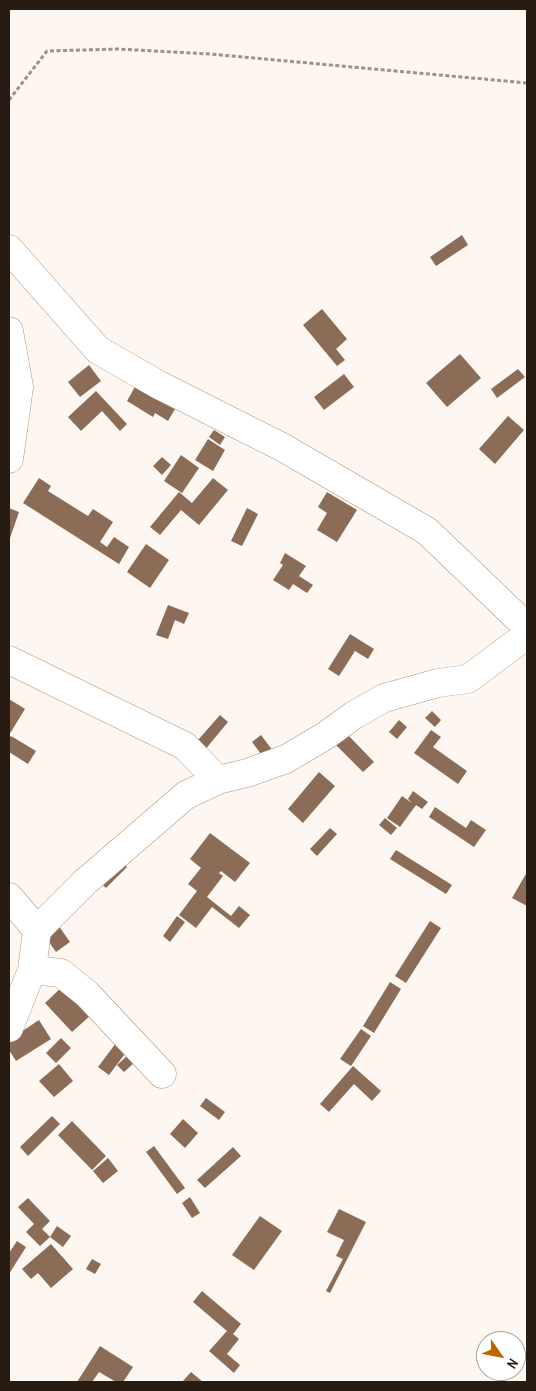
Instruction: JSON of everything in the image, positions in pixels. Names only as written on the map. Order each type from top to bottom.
[{"type":"street","points":[[9,249],[98,350],[159,385],[282,447],[427,531],[527,627]]},
{"type":"street","points":[[9,331],[14,390],[9,459]]},
{"type":"street","points":[[9,1028],[32,970],[37,930],[85,882],[186,795],[218,780],[247,773],[286,758],[325,736],[354,715],[384,698],[438,683],[468,679],[527,634]]},
{"type":"street","points":[[9,660],[185,746],[218,780]]},
{"type":"street","points":[[9,897],[37,930]]},
{"type":"street","points":[[32,970],[61,973],[87,994],[162,1074]]},
{"type":"path","points":[[9,100],[47,51],[118,49],[210,54],[527,83]]},
{"type":"building","points":[[462,235],[468,245],[436,266],[430,257]]},
{"type":"building","points":[[322,309],[347,339],[336,349],[345,360],[337,366],[303,325]]},
{"type":"building","points":[[460,354],[481,378],[447,407],[426,383]]},
{"type":"building","points":[[89,365],[101,381],[80,397],[68,382]]},
{"type":"building","points":[[518,369],[525,377],[497,398],[491,389]]},
{"type":"building","points":[[344,374],[354,387],[324,410],[314,397]]},
{"type":"building","points":[[136,385],[175,409],[168,421],[155,413],[153,417],[127,401]]},
{"type":"building","points":[[96,391],[127,424],[120,431],[102,411],[81,431],[68,417]]},
{"type":"building","points":[[508,416],[524,430],[495,464],[479,449]]},
{"type":"building","points":[[214,430],[225,437],[220,445],[209,437]]},
{"type":"building","points":[[208,439],[225,450],[213,471],[195,460]]},
{"type":"building","points":[[181,455],[199,468],[182,493],[164,481]]},
{"type":"building","points":[[162,457],[171,465],[162,475],[153,466]]},
{"type":"building","points":[[39,478],[51,486],[48,491],[88,516],[93,509],[113,522],[100,542],[107,547],[114,537],[129,547],[119,564],[23,503]]},
{"type":"building","points":[[213,478],[228,490],[199,525],[181,510],[160,535],[150,527],[179,492],[192,503]]},
{"type":"building","points":[[327,492],[357,510],[337,542],[317,530],[327,513],[318,507]]},
{"type":"building","points":[[9,508],[19,512],[9,541]]},
{"type":"building","points":[[247,508],[258,514],[242,546],[231,541]]},
{"type":"building","points":[[146,544],[169,560],[150,588],[127,572]]},
{"type":"building","points":[[285,553],[306,566],[299,576],[313,585],[307,593],[293,584],[289,590],[273,580],[283,565],[280,563]]},
{"type":"building","points":[[168,605],[189,613],[184,624],[175,620],[168,639],[156,635]]},
{"type":"building","points":[[350,634],[374,649],[368,659],[355,651],[339,676],[328,669]]},
{"type":"building","points":[[9,699],[25,709],[9,735]]},
{"type":"building","points":[[432,711],[441,720],[435,727],[425,718]]},
{"type":"building","points":[[220,715],[228,722],[204,751],[185,735],[188,732],[198,740]]},
{"type":"building","points":[[399,720],[407,727],[397,739],[389,732]]},
{"type":"building","points":[[431,730],[441,737],[433,747],[467,771],[458,784],[414,753]]},
{"type":"building","points":[[347,734],[374,762],[363,772],[336,745]]},
{"type":"building","points":[[261,735],[276,755],[267,762],[252,742]]},
{"type":"building","points":[[11,736],[36,751],[28,764],[9,752],[9,739]]},
{"type":"building","points":[[319,772],[335,786],[303,823],[288,809]]},
{"type":"building","points":[[413,791],[428,802],[422,809],[416,805],[400,827],[387,818],[402,796],[412,803],[408,799]]},
{"type":"building","points":[[435,807],[466,828],[471,820],[486,830],[474,847],[429,817]]},
{"type":"building","points":[[385,818],[397,828],[391,835],[379,825]]},
{"type":"building","points":[[330,828],[337,834],[317,856],[310,849]]},
{"type":"building","points":[[210,833],[250,863],[235,882],[221,871],[219,873],[223,876],[207,897],[231,916],[239,906],[250,915],[239,928],[212,907],[196,928],[179,915],[197,891],[188,884],[201,868],[190,859]]},
{"type":"building","points":[[396,850],[452,885],[446,894],[390,859]]},
{"type":"building","points":[[118,858],[127,867],[106,888],[97,879]]},
{"type":"building","points":[[527,872],[527,906],[512,898]]},
{"type":"building","points":[[177,916],[185,922],[170,942],[163,936]]},
{"type":"building","points":[[430,921],[441,928],[406,983],[395,976]]},
{"type":"building","points":[[56,922],[70,942],[56,952],[42,932]]},
{"type":"building","points":[[390,982],[401,989],[374,1033],[363,1026]]},
{"type":"building","points":[[64,985],[91,1015],[72,1032],[45,1003]]},
{"type":"building","points":[[39,1020],[51,1039],[16,1061],[9,1050],[9,1040]]},
{"type":"building","points":[[361,1029],[371,1036],[351,1066],[340,1059]]},
{"type":"building","points":[[61,1038],[71,1048],[56,1063],[46,1053]]},
{"type":"building","points":[[116,1043],[127,1051],[109,1075],[98,1067]]},
{"type":"building","points":[[127,1056],[134,1063],[124,1072],[117,1065]]},
{"type":"building","points":[[59,1064],[73,1081],[54,1097],[39,1081]]},
{"type":"building","points":[[353,1066],[381,1091],[372,1101],[354,1084],[329,1112],[320,1104]]},
{"type":"building","points":[[206,1098],[225,1112],[219,1120],[200,1106]]},
{"type":"building","points":[[52,1116],[60,1124],[28,1156],[20,1147]]},
{"type":"building","points":[[183,1119],[198,1133],[185,1148],[170,1134]]},
{"type":"building","points":[[72,1121],[106,1156],[92,1170],[58,1135]]},
{"type":"building","points":[[154,1146],[185,1188],[177,1194],[146,1152]]},
{"type":"building","points":[[233,1147],[241,1156],[205,1188],[197,1180]]},
{"type":"building","points":[[108,1158],[118,1171],[103,1183],[93,1171]]},
{"type":"building","points":[[190,1197],[200,1213],[192,1218],[182,1203]]},
{"type":"building","points":[[28,1198],[50,1221],[42,1229],[50,1237],[40,1246],[26,1232],[34,1224],[18,1207]]},
{"type":"building","points":[[339,1209],[366,1222],[330,1293],[326,1291],[343,1259],[336,1256],[344,1240],[327,1232]]},
{"type":"building","points":[[260,1216],[282,1231],[254,1270],[232,1255]]},
{"type":"building","points":[[57,1226],[71,1236],[63,1247],[50,1237]]},
{"type":"building","points":[[17,1241],[26,1247],[9,1274],[9,1253]]},
{"type":"building","points":[[51,1244],[73,1269],[51,1288],[38,1273],[31,1279],[22,1269]]},
{"type":"building","points":[[92,1259],[101,1264],[95,1274],[86,1269]]},
{"type":"building","points":[[202,1291],[241,1324],[233,1334],[239,1339],[227,1354],[240,1365],[234,1373],[209,1351],[227,1331],[193,1302]]},
{"type":"building","points":[[100,1346],[133,1367],[123,1382],[116,1382],[99,1372],[92,1382],[77,1382]]},
{"type":"building","points":[[191,1372],[203,1382],[182,1382]]}]
